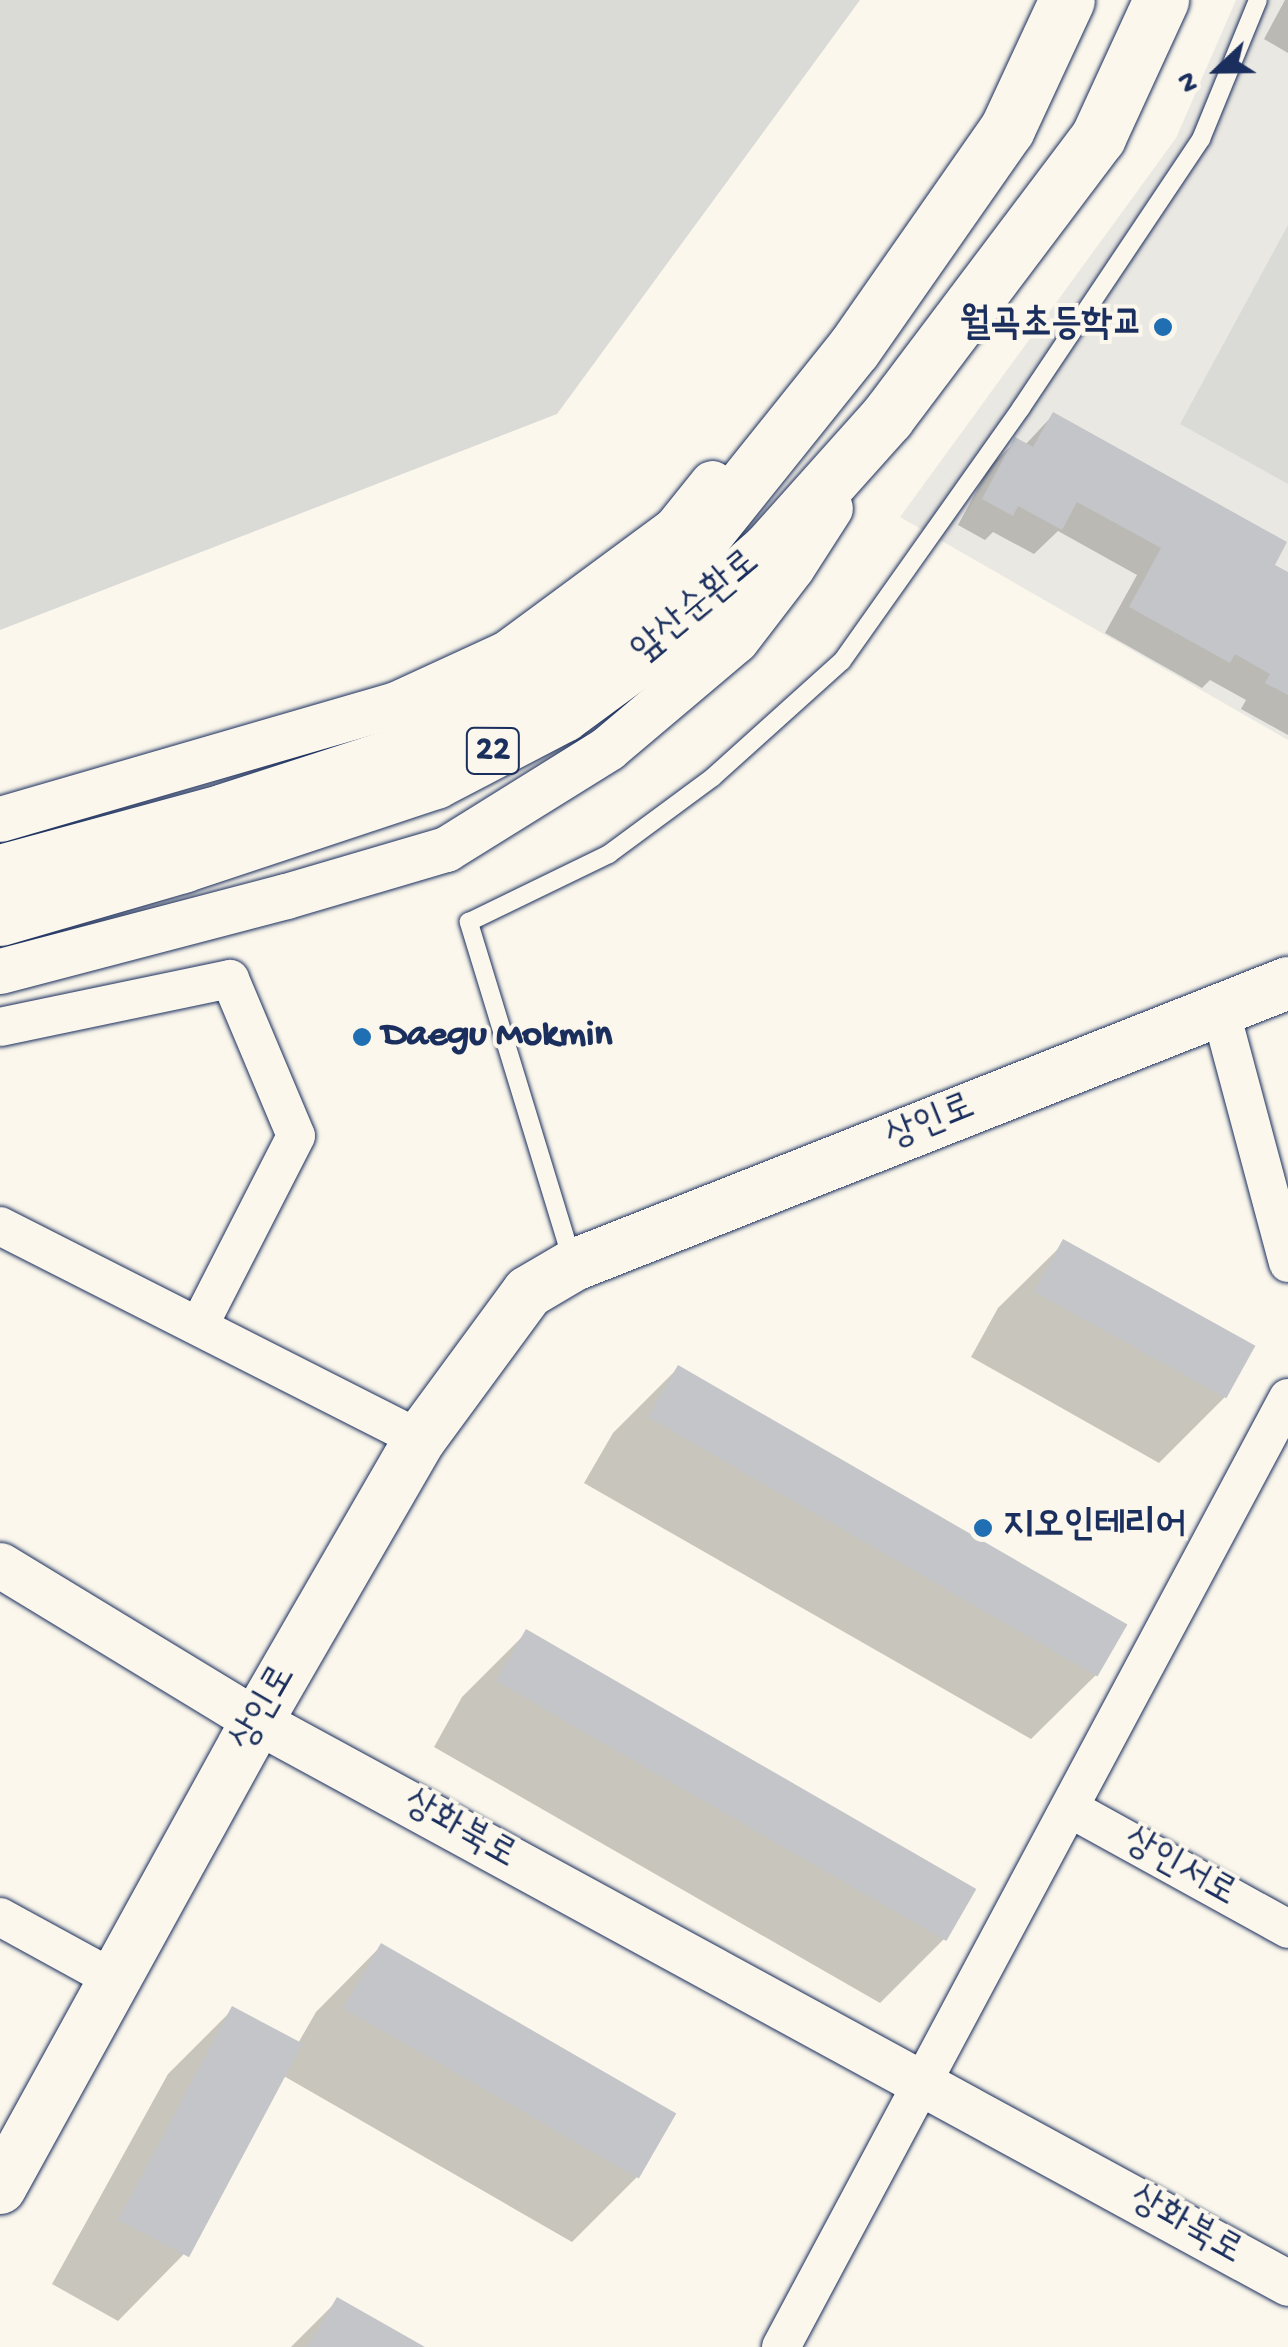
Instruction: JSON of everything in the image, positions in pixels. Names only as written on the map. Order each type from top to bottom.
[{"type":"highway","name":"앞산순환로","points":[[0,872],[224,811],[415,749],[591,642],[688,554],[838,369],[1007,129],[1067,0]]},
{"type":"highway","name":"앞산순환로","points":[[0,918],[182,865],[435,781],[563,714],[675,632],[769,549],[887,417],[1098,137],[1161,0]]},
{"type":"main road","name":"상인로","points":[[0,2188],[420,1439],[528,1292],[574,1265],[1288,982]]},
{"type":"street","points":[[0,819],[396,704],[507,653],[675,529],[763,420],[838,369]]},
{"type":"street","points":[[0,971],[286,896],[446,849],[608,748],[736,640],[792,568],[887,417]]},
{"type":"street","points":[[0,1027],[230,979],[296,1136],[200,1324]]},
{"type":"street","points":[[1220,1009],[1288,1263]]},
{"type":"street","points":[[4,1238],[200,1324],[420,1439]]},
{"type":"street","points":[[781,2347],[1288,1398]]},
{"type":"street","name":"상화북로","points":[[0,1565],[258,1722],[1288,2283]]},
{"type":"street","name":"상인서로","points":[[1071,1808],[1288,1929]]},
{"type":"street","points":[[0,1917],[115,1980]]},
{"type":"lane","points":[[574,1265],[469,922],[608,854],[713,778],[842,660],[1021,408],[1201,139],[1258,0]]},
{"type":"shaded area","points":[[0,0],[860,0],[557,414],[0,630]]},
{"type":"shaded area","name":"월곡초등학교","points":[[1236,0],[1288,0],[1288,740],[900,517],[1176,138]]},
{"type":"shaded area","points":[[1288,225],[1288,484],[1180,424]]},
{"type":"building","points":[[1053,412],[1287,542],[1275,565],[1288,572],[1288,695],[1265,683],[1270,674],[1235,654],[1230,663],[1129,607],[1161,548],[1077,502],[1062,530],[1018,506],[1013,516],[982,499],[1015,437],[1033,447]]},
{"type":"building","points":[[1063,1239],[1255,1346],[1226,1398],[1034,1291]]},
{"type":"building","points":[[678,1365],[1127,1624],[1097,1676],[648,1417]]},
{"type":"building","points":[[526,1629],[976,1889],[946,1941],[496,1681]]},
{"type":"building","points":[[381,1943],[676,2114],[639,2178],[344,2008]]},
{"type":"building","points":[[232,2006],[303,2044],[189,2257],[118,2220]]},
{"type":"building","points":[[337,2297],[425,2347],[308,2347]]},
{"type":"place","name":"월곡초등학교","points":[[1163,327]]},
{"type":"place","name":"Daegu Mokmin","points":[[362,1037]]},
{"type":"place","name":"지오인테리어","points":[[983,1528]]}]
